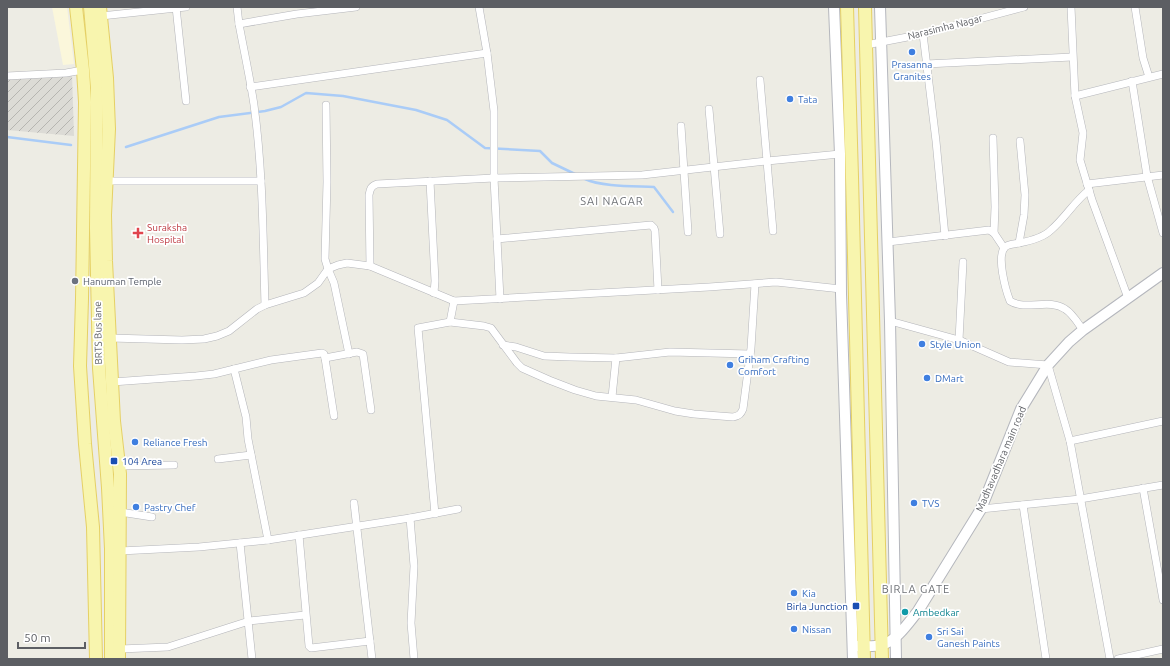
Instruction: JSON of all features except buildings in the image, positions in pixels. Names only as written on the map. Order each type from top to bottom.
[{"type":"main road","points":[[76,7],[83,70],[85,140],[80,366],[83,422],[93,527],[96,659]]},
{"type":"main road","name":"BRTS Bus lane","points":[[90,7],[97,88],[96,228],[99,368],[111,549],[111,659]]},
{"type":"main road","points":[[847,7],[852,177],[858,646],[864,659]]},
{"type":"main road","points":[[865,7],[882,659]]},
{"type":"main road","points":[[100,12],[107,78],[109,122],[105,215],[106,261],[114,421],[120,466],[120,654]]},
{"type":"street","points":[[100,12],[186,7]]},
{"type":"street","points":[[237,7],[256,122],[261,181],[265,305]]},
{"type":"street","points":[[239,24],[296,11],[356,7]]},
{"type":"street","points":[[479,7],[487,53],[494,111],[494,178],[500,299]]},
{"type":"street","points":[[834,7],[840,154],[841,289],[858,646],[853,659]]},
{"type":"street","points":[[880,7],[890,321],[896,659]]},
{"type":"street","name":"Narasimha Nagar","points":[[866,45],[923,34],[1024,7]]},
{"type":"street","points":[[1071,7],[1072,57],[1075,96],[1083,133],[1080,160],[1088,187],[1128,298]]},
{"type":"street","points":[[1135,7],[1143,58],[1150,77]]},
{"type":"street","points":[[176,8],[186,101]]},
{"type":"street","points":[[923,34],[936,141],[945,236]]},
{"type":"street","points":[[250,87],[487,53]]},
{"type":"street","points":[[926,64],[1072,57]]},
{"type":"street","points":[[7,76],[83,70]]},
{"type":"street","points":[[1075,96],[1163,74]]},
{"type":"street","points":[[760,80],[773,232]]},
{"type":"street","points":[[1132,81],[1147,176],[1163,233]]},
{"type":"street","points":[[326,105],[327,182],[325,260],[334,283],[349,354]]},
{"type":"street","points":[[710,109],[720,234]]},
{"type":"street","points":[[681,126],[688,232]]},
{"type":"street","points":[[993,138],[994,233]]},
{"type":"street","points":[[1019,243],[1024,215],[1025,195],[1020,141]]},
{"type":"street","points":[[370,266],[369,189],[377,184],[494,178],[642,175],[840,154]]},
{"type":"street","points":[[1004,248],[1030,240],[1051,231],[1088,187],[1147,176],[1163,175]]},
{"type":"street","points":[[107,182],[261,181]]},
{"type":"street","points":[[430,181],[435,281],[434,293]]},
{"type":"street","points":[[497,239],[651,225],[655,231],[658,290]]},
{"type":"street","points":[[888,242],[989,230],[994,233],[1004,248]]},
{"type":"street","points":[[1004,248],[1002,253],[1002,273],[1010,301],[1014,304],[1022,305],[1059,306],[1065,309],[1083,330]]},
{"type":"street","points":[[959,340],[964,262]]},
{"type":"street","points":[[110,338],[204,339],[228,331],[257,309],[265,305],[310,290],[318,283],[328,269],[347,263],[370,266],[454,301],[776,282],[841,289]]},
{"type":"street","name":"Madhavadhara main road","points":[[858,646],[882,645],[895,637],[907,626],[918,611],[981,509],[1020,410],[1048,365],[1069,342],[1083,330],[1163,273]]},
{"type":"street","points":[[436,514],[418,328],[450,322],[484,326],[491,328],[522,368],[574,390],[596,396],[636,400],[675,411],[694,414],[739,416],[743,409],[750,354],[755,284]]},
{"type":"street","points":[[450,322],[454,301]]},
{"type":"street","points":[[890,321],[959,340],[1009,362],[1048,365],[1070,441],[1110,659]]},
{"type":"street","points":[[503,345],[516,347],[544,356],[616,358],[670,352],[750,354]]},
{"type":"street","points":[[112,382],[196,376],[271,360],[318,352],[324,354],[334,416]]},
{"type":"street","points":[[325,358],[357,352],[363,354],[371,410]]},
{"type":"street","points":[[612,397],[616,358]]},
{"type":"street","points":[[234,369],[246,417],[268,540]]},
{"type":"street","points":[[1070,441],[1163,421]]},
{"type":"street","points":[[218,459],[252,455]]},
{"type":"street","points":[[120,466],[174,465]]},
{"type":"street","points":[[981,509],[1080,499],[1163,485]]},
{"type":"street","points":[[1143,488],[1163,600]]},
{"type":"street","points":[[354,503],[372,659]]},
{"type":"street","points":[[1023,505],[1046,659]]},
{"type":"street","points":[[120,551],[199,547],[268,540],[357,527],[458,509]]},
{"type":"street","points":[[120,512],[152,517]]},
{"type":"street","points":[[410,518],[414,566],[411,623],[414,659]]},
{"type":"street","points":[[299,535],[307,643],[309,646],[312,648],[370,641]]},
{"type":"street","points":[[240,543],[252,659]]},
{"type":"street","points":[[1155,558],[1163,556]]},
{"type":"street","points":[[120,654],[173,646],[249,621],[305,614]]},
{"type":"street","points":[[1118,659],[1163,649]]},
{"type":"shaded area","points":[[52,7],[67,7],[74,64],[63,65]]},
{"type":"shaded area","points":[[72,74],[74,136],[7,130],[7,79]]},
{"type":"waterway","points":[[126,147],[219,117],[265,111],[281,107],[306,93],[343,96],[416,110],[447,120],[485,148],[540,151],[552,163],[575,174]]},
{"type":"waterway","points":[[7,137],[71,145]]},
{"type":"waterway","points":[[585,179],[592,182],[609,185],[654,187],[673,212]]},
{"type":"place","name":"Prasanna Granites","points":[[912,52]]},
{"type":"place","name":"Tata","points":[[790,99]]},
{"type":"place","name":"Suraksha Hospital","points":[[138,233]]},
{"type":"place","name":"Hanuman Temple","points":[[75,281]]},
{"type":"place","name":"Style Union","points":[[922,344]]},
{"type":"place","name":"Griham Crafting Comfort","points":[[730,365]]},
{"type":"place","name":"DMart","points":[[927,378]]},
{"type":"place","name":"Reliance Fresh","points":[[135,442]]},
{"type":"place","name":"104 Area","points":[[114,461]]},
{"type":"place","name":"TVS","points":[[914,503]]},
{"type":"place","name":"Pastry Chef","points":[[136,507]]},
{"type":"place","name":"Kia","points":[[794,593]]},
{"type":"place","name":"Birla Junction","points":[[856,606]]},
{"type":"place","name":"Ambedkar","points":[[905,612]]},
{"type":"place","name":"Nissan","points":[[794,629]]},
{"type":"place","name":"Sri Sai Ganesh Paints","points":[[929,637]]},
{"type":"district","name":"SAI NAGAR","points":[[612,201]]},
{"type":"district","name":"BIRLA GATE","points":[[916,589]]}]
